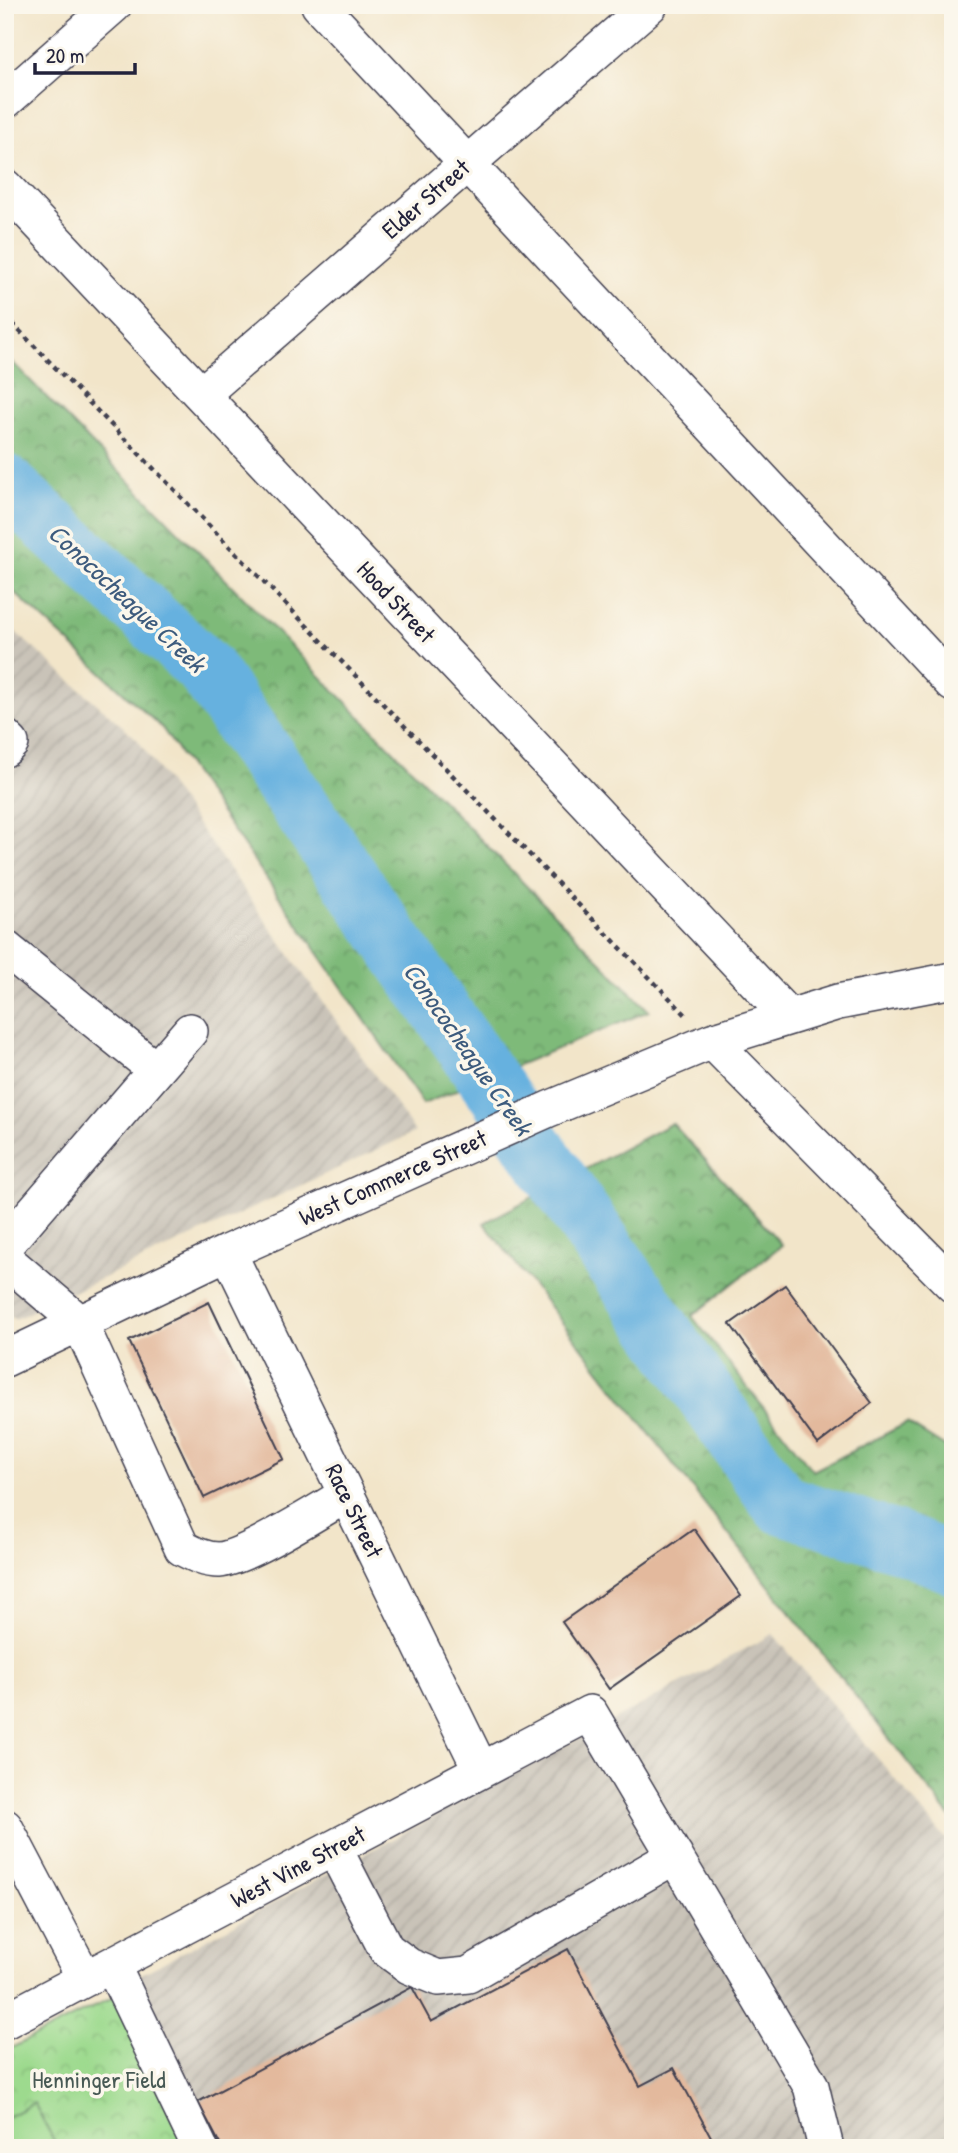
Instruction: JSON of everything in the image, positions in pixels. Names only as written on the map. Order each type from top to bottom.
[{"type":"street","points":[[5,101],[114,5]]},
{"type":"street","points":[[318,5],[953,684]]},
{"type":"street","name":"Elder Street","points":[[202,394],[650,5]]},
{"type":"street","name":"Hood Street","points":[[5,187],[788,1016]]},
{"type":"street","points":[[5,737],[11,743],[5,749]]},
{"type":"street","points":[[5,948],[156,1070]]},
{"type":"street","name":"West Commerce Street","points":[[5,1359],[228,1252],[712,1041],[838,1002],[953,980]]},
{"type":"street","points":[[5,1245],[190,1031]]},
{"type":"street","points":[[712,1041],[953,1285]]},
{"type":"street","name":"Race Street","points":[[228,1252],[481,1770]]},
{"type":"street","points":[[5,1259],[80,1323],[182,1548],[202,1558],[219,1560],[240,1553],[346,1495]]},
{"type":"street","name":"West Vine Street","points":[[5,2021],[590,1713],[675,1856]]},
{"type":"street","points":[[5,1827],[98,1972],[200,2148]]},
{"type":"street","points":[[334,1848],[386,1949],[409,1966],[438,1978],[467,1975],[675,1856],[811,2086],[825,2148]]},
{"type":"path","points":[[5,316],[712,1041]]},
{"type":"shaded area","points":[[5,623],[137,739],[415,1132],[15,1319],[5,1311]]},
{"type":"shaded area","points":[[773,1634],[953,1848],[953,2148],[215,2148],[131,1980]]},
{"type":"green space","points":[[5,356],[649,1011],[423,1104],[162,728],[5,584]]},
{"type":"green space","points":[[672,1123],[782,1245],[692,1316],[813,1471],[907,1423],[953,1452],[953,1820],[484,1223]]},
{"type":"green space","name":"Henninger Field","points":[[131,1988],[210,2148],[5,2148],[5,2051]]},
{"type":"green space","points":[[34,2103],[58,2148],[5,2148],[5,2118]]},
{"type":"building","points":[[785,1285],[872,1403],[818,1444],[730,1324]]},
{"type":"building","points":[[209,1302],[284,1459],[204,1498],[129,1341]]},
{"type":"building","points":[[694,1529],[741,1596],[609,1689],[562,1622]]},
{"type":"building","points":[[568,1949],[640,2086],[674,2068],[717,2148],[222,2148],[198,2102],[412,1987],[431,2022]]},
{"type":"waterway","name":"Conococheague Creek","points":[[5,484],[206,670],[781,1504],[902,1543],[953,1564]]}]
